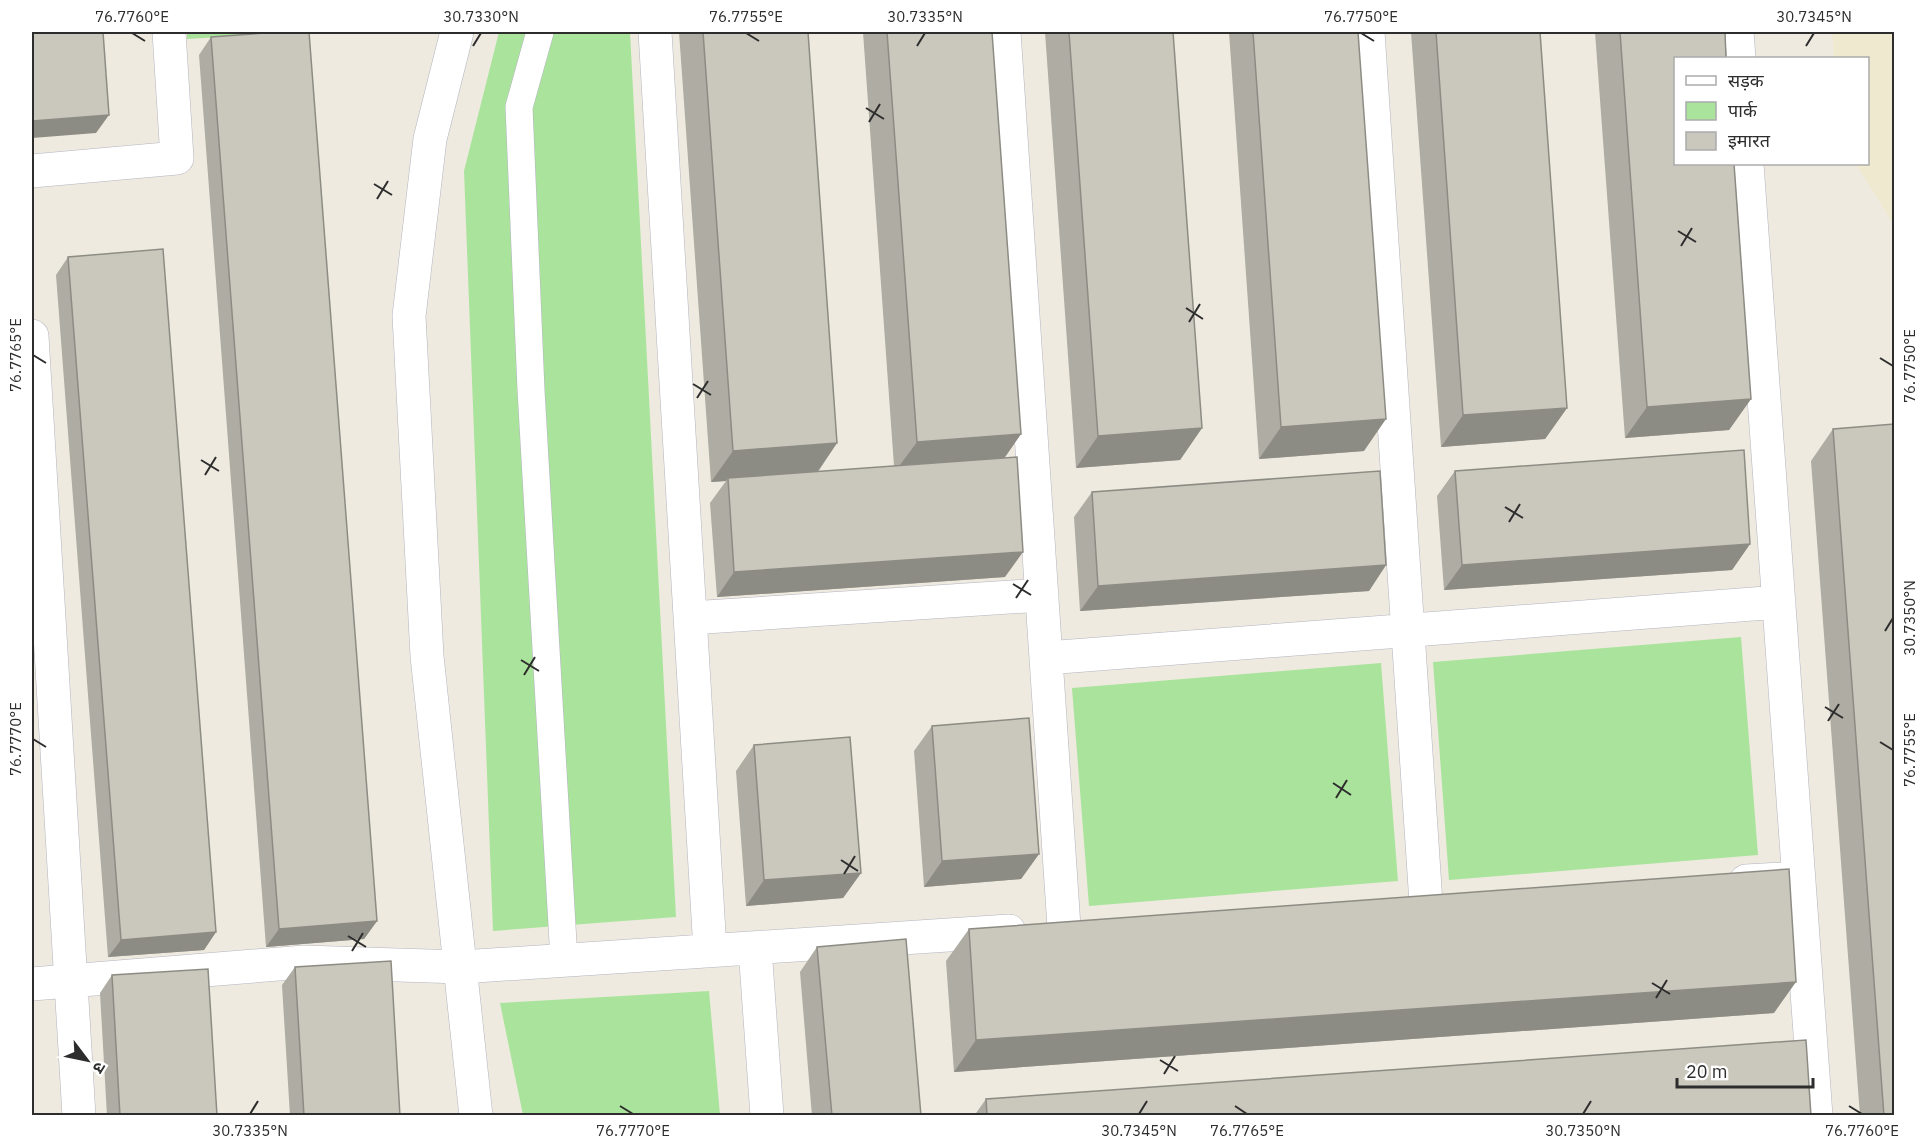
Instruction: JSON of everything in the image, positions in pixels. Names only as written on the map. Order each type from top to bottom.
[{"type":"street","points":[[32,171],[177,158],[169,32]]},
{"type":"street","points":[[457,32],[430,140],[410,316],[427,656],[476,1116]]},
{"type":"street","points":[[540,32],[519,107],[531,402],[564,960]]},
{"type":"street","points":[[656,32],[710,950]]},
{"type":"street","points":[[1004,32],[1065,927]]},
{"type":"street","points":[[1368,32],[1426,903]]},
{"type":"street","points":[[1737,32],[1739,57]]},
{"type":"street","points":[[1747,165],[1816,1116]]},
{"type":"street","points":[[32,336],[78,1116]]},
{"type":"street","points":[[690,618],[1042,595]]},
{"type":"street","points":[[1047,658],[1779,602]]},
{"type":"street","points":[[1717,883],[1798,878]]},
{"type":"street","points":[[1391,905],[1461,900]]},
{"type":"street","points":[[32,984],[70,983],[304,962],[460,967],[1100,924]]},
{"type":"street","points":[[755,948],[767,1116]]},
{"type":"shaded area","points":[[1832,32],[1894,32],[1894,225],[1857,165],[1869,165],[1869,57],[1834,57]]},
{"type":"green space","points":[[187,32],[311,32],[187,39]]},
{"type":"green space","points":[[499,32],[630,32],[676,917],[493,931],[464,171]]},
{"type":"green space","points":[[1741,637],[1758,855],[1449,880],[1433,662]]},
{"type":"green space","points":[[1381,663],[1398,881],[1089,906],[1072,688]]},
{"type":"green space","points":[[709,991],[720,1115],[523,1115],[500,1003]]},
{"type":"building","points":[[32,32],[103,32],[109,115],[32,121]]},
{"type":"building","points":[[309,32],[377,921],[279,929],[211,37]]},
{"type":"building","points":[[703,32],[808,32],[837,443],[733,451]]},
{"type":"building","points":[[887,32],[992,32],[1021,434],[917,442]]},
{"type":"building","points":[[1069,32],[1173,32],[1202,428],[1098,436]]},
{"type":"building","points":[[1253,32],[1358,32],[1386,419],[1281,427]]},
{"type":"building","points":[[1436,32],[1540,32],[1567,408],[1463,415]]},
{"type":"building","points":[[1620,32],[1725,32],[1726,57],[1674,57],[1674,165],[1734,165],[1751,399],[1647,407]]},
{"type":"building","points":[[163,249],[216,932],[121,940],[68,257]]},
{"type":"building","points":[[1894,424],[1894,1116],[1884,1116],[1833,429]]},
{"type":"building","points":[[1744,450],[1750,544],[1462,565],[1455,471]]},
{"type":"building","points":[[1017,457],[1023,552],[734,572],[728,478]]},
{"type":"building","points":[[1380,471],[1386,565],[1098,586],[1092,492]]},
{"type":"building","points":[[1029,718],[1039,854],[942,861],[932,726]]},
{"type":"building","points":[[850,737],[861,873],[764,880],[754,745]]},
{"type":"building","points":[[1789,869],[1796,982],[976,1040],[969,929]]},
{"type":"building","points":[[906,939],[921,1116],[832,1116],[817,947]]},
{"type":"building","points":[[391,961],[400,1116],[304,1116],[295,967]]},
{"type":"building","points":[[208,969],[217,1116],[120,1116],[112,975]]},
{"type":"building","points":[[1806,1040],[1811,1116],[987,1116],[986,1099]]}]
